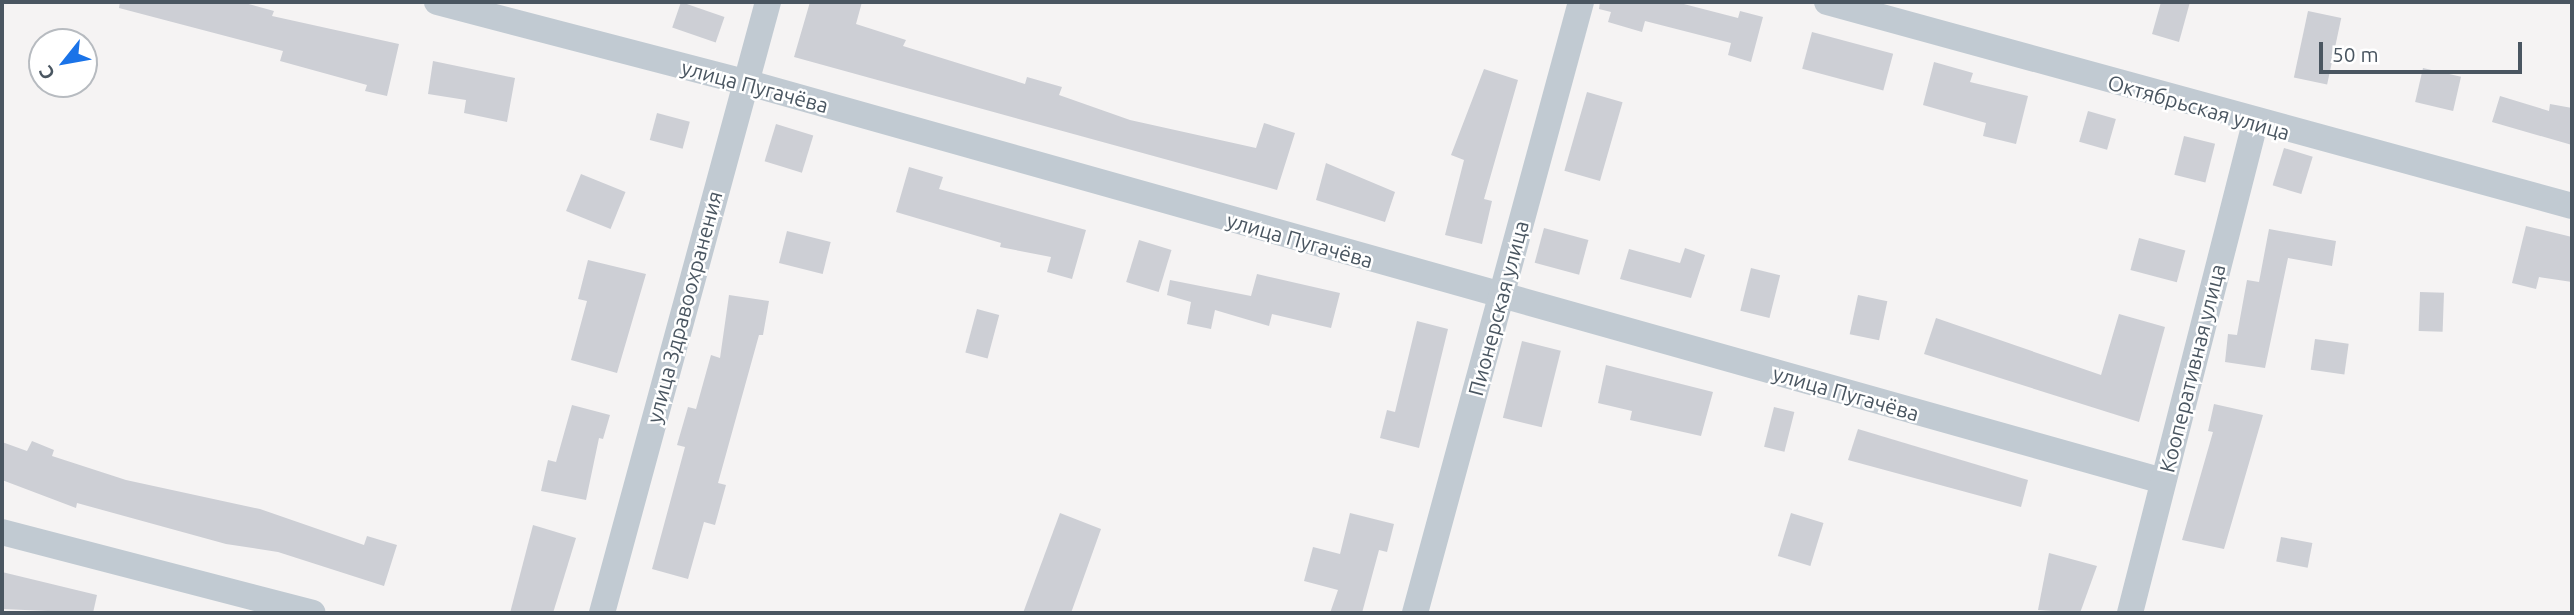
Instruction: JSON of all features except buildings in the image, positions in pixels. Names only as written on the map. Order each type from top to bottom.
[{"type":"street","name":"улица Пугачёва","points":[[437,2],[745,82],[1501,297],[2163,481]]},
{"type":"street","name":"улица Здравоохранения","points":[[602,613],[768,2]]},
{"type":"street","name":"Пионерская улица","points":[[1415,613],[1581,2]]},
{"type":"street","name":"Октябрьская улица","points":[[1827,2],[2255,123],[2572,206]]},
{"type":"street","name":"Кооперативная улица","points":[[2130,613],[2255,123]]},
{"type":"street","points":[[2,532],[313,613]]}]
